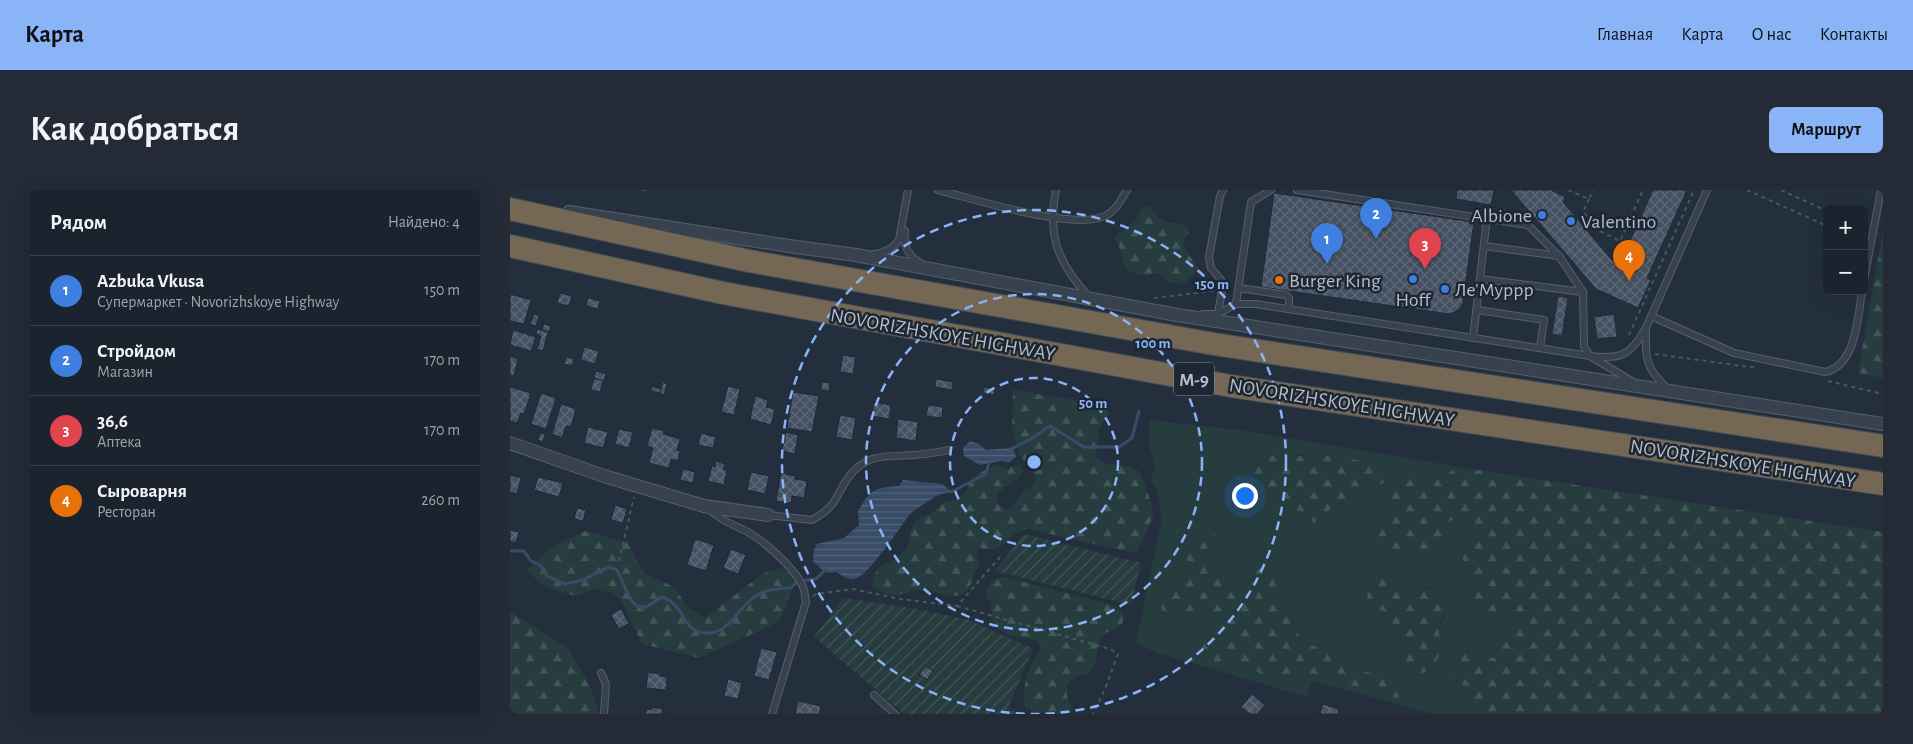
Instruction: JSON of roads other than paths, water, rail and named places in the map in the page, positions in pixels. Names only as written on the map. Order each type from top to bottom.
[{"type":"highway","name":"NOVORIZHSKOYE HIGHWAY","points":[[510,209],[749,261],[1214,344],[1883,446]]},
{"type":"highway","name":"NOVORIZHSKOYE HIGHWAY","points":[[510,246],[723,293],[1231,386],[1883,484]]},
{"type":"street","points":[[510,204],[856,255],[1177,315],[1646,389],[1883,424]]},
{"type":"street","points":[[510,443],[637,487],[704,506],[768,515]]},
{"type":"lane","points":[[856,255],[882,253],[898,242],[901,236],[908,190]]},
{"type":"lane","points":[[914,190],[911,193],[904,238],[905,245],[910,255],[931,270]]},
{"type":"lane","points":[[938,190],[1052,218],[1072,220],[1103,218],[1118,205],[1127,190]]},
{"type":"lane","points":[[1056,190],[1052,218],[1059,254],[1068,272],[1092,300]]},
{"type":"lane","points":[[1218,314],[1222,290],[1221,280],[1211,268],[1209,257],[1220,196],[1223,190]]},
{"type":"lane","points":[[1236,304],[1250,202],[1271,190]]},
{"type":"lane","points":[[1297,190],[1528,225],[1559,256],[1583,292],[1584,346],[1590,356],[1646,389]]},
{"type":"lane","points":[[1177,315],[1218,314],[1236,304],[1256,304],[1607,358],[1632,350],[1638,343],[1707,190]]},
{"type":"lane","points":[[1868,259],[1881,190]]},
{"type":"lane","points":[[1473,338],[1486,218]]},
{"type":"lane","points":[[1484,246],[1559,256]]},
{"type":"lane","points":[[1480,279],[1583,292]]},
{"type":"lane","points":[[1239,288],[1286,294],[1289,298],[1289,309]]},
{"type":"lane","points":[[1651,316],[1734,353],[1825,372],[1834,370],[1841,365],[1847,356],[1853,341],[1861,295]]},
{"type":"lane","points":[[1477,310],[1544,320],[1540,348]]},
{"type":"lane","points":[[1646,328],[1645,352],[1653,374],[1672,392]]},
{"type":"lane","points":[[768,515],[812,520],[833,507],[849,477],[864,463],[880,456],[912,455],[948,450]]},
{"type":"lane","points":[[704,506],[720,520],[745,531],[769,547],[793,572],[804,588],[806,602],[772,714]]},
{"type":"lane","points":[[601,673],[606,684],[604,714]]},
{"type":"lane","points":[[874,695],[895,714]]},
{"type":"water","points":[[970,441],[979,444],[986,450],[1013,448],[1016,457],[1009,462],[1000,461],[980,465],[964,456],[963,448]]},
{"type":"water","points":[[903,480],[942,484],[952,492],[939,495],[912,512],[868,570],[854,579],[836,572],[826,572],[813,561],[814,550],[817,544],[844,538],[859,525],[858,511],[870,494],[878,489],[899,486]]},
{"type":"waterway","points":[[1011,449],[1031,439],[1050,426],[1084,447],[1119,447],[1132,438],[1139,411]]},
{"type":"waterway","points":[[951,492],[986,474],[990,458]]},
{"type":"waterway","points":[[510,551],[524,551],[531,561],[540,565],[547,576],[565,584],[583,580],[609,567],[617,570],[630,598],[636,606],[646,607],[662,597],[670,601],[680,611],[692,628],[705,633],[714,632],[727,625],[757,595],[783,588],[791,588],[798,581],[816,579],[826,569]]},
{"type":"place","name":"Albione","points":[[1542,215]]},
{"type":"place","name":"Valentino","points":[[1571,221]]},
{"type":"place","name":"Стройдом","points":[[1376,239]]},
{"type":"place","name":"Azbuka Vkusa","points":[[1327,264]]},
{"type":"place","name":"36,6","points":[[1425,269]]},
{"type":"place","name":"Hoff","points":[[1413,279]]},
{"type":"place","name":"Burger King","points":[[1279,280]]},
{"type":"place","name":"Сыроварня","points":[[1629,281]]},
{"type":"place","name":"Ле'Муррр","points":[[1445,289]]}]
